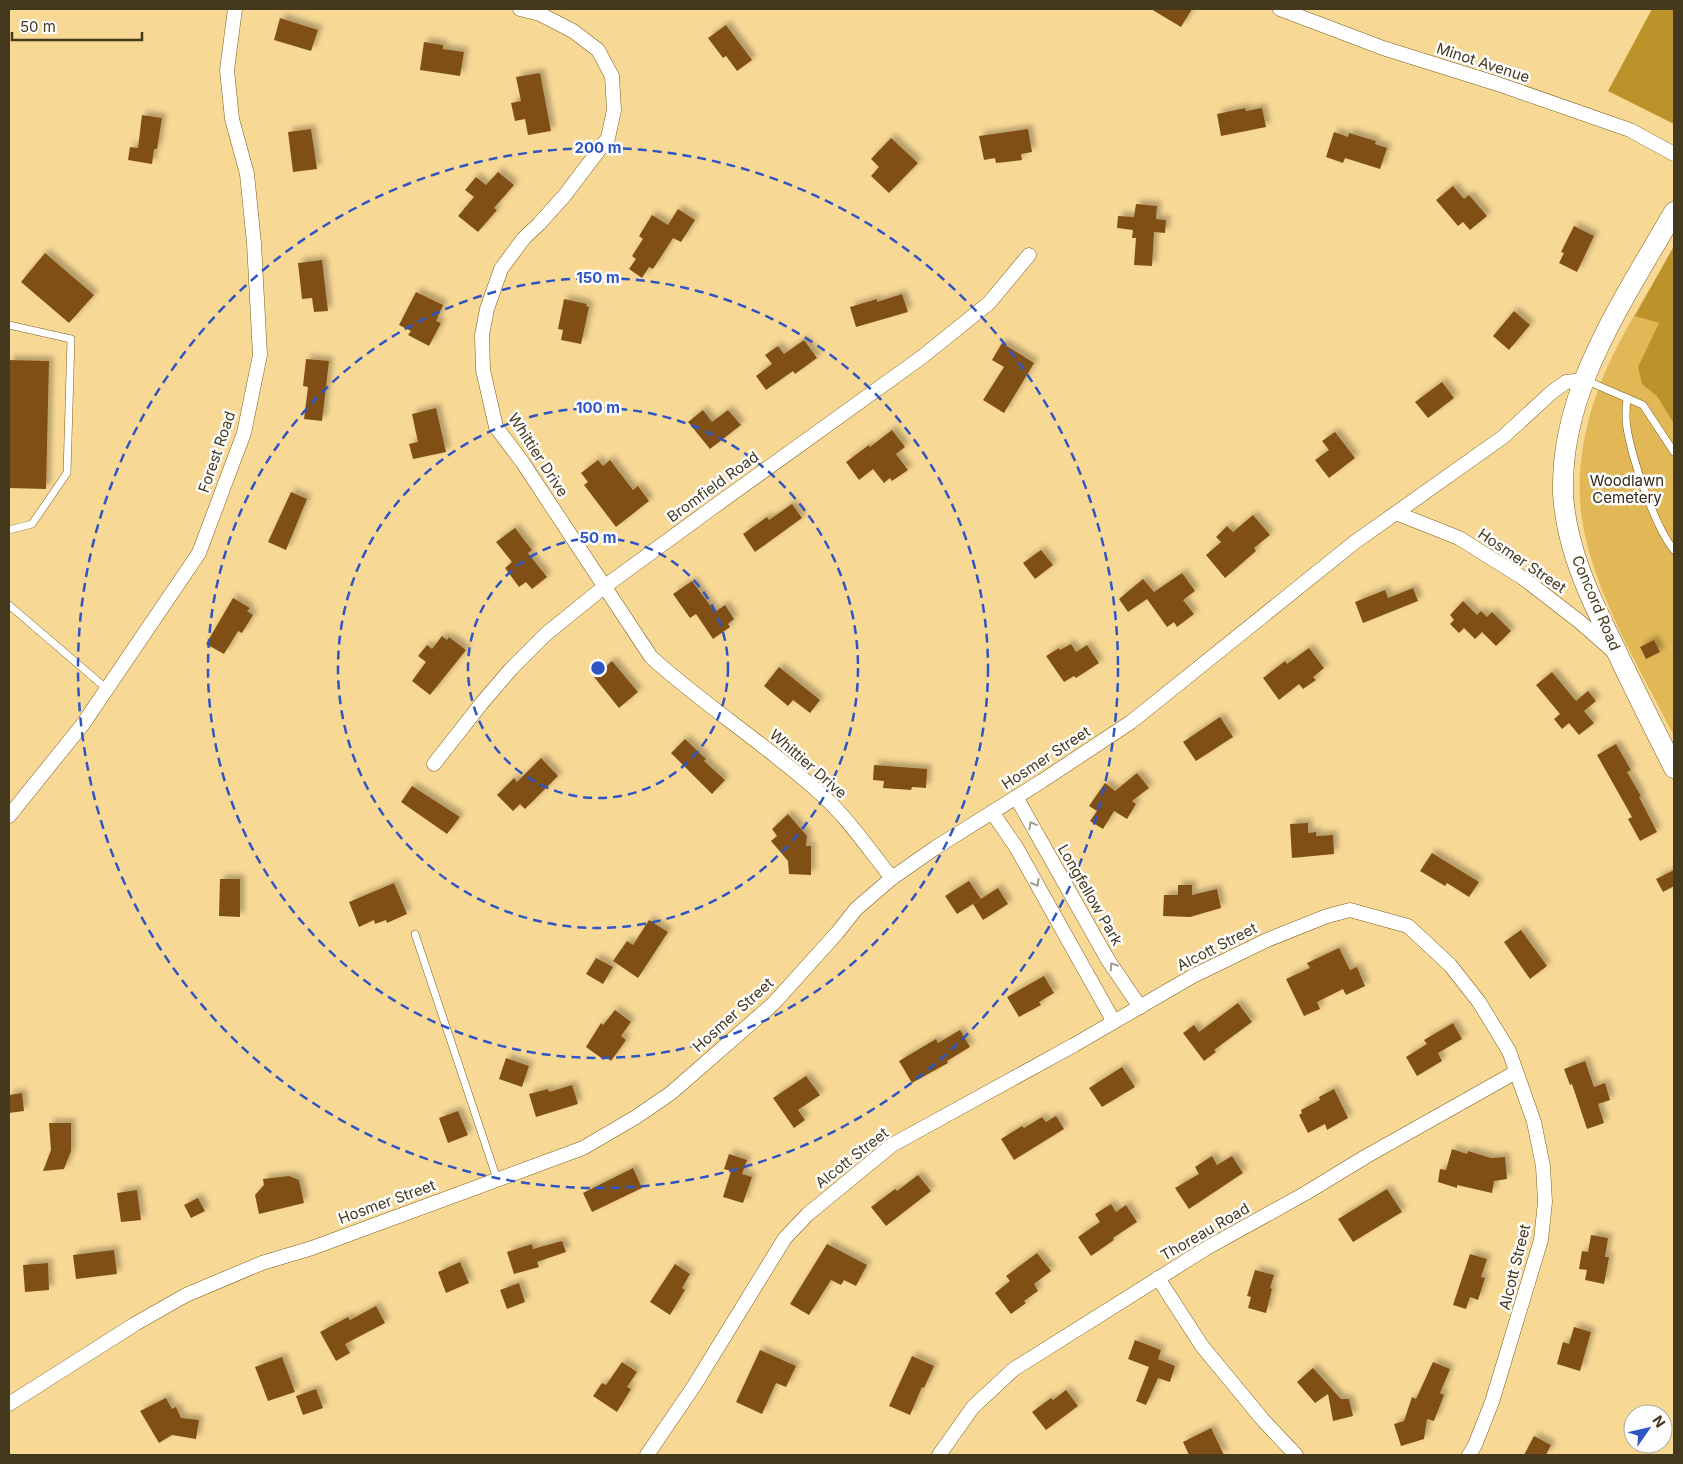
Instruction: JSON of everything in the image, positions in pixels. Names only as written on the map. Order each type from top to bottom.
[{"type":"street","name":"Forest Road","points":[[9,816],[83,724],[199,552],[244,433],[260,355],[254,243],[247,174],[232,119],[226,70],[235,9]]},
{"type":"street","name":"Whittier Drive","points":[[520,9],[540,14],[573,31],[598,50],[612,76],[614,110],[608,138],[565,195],[524,238],[502,269],[487,309],[482,335],[483,370],[496,427],[528,470],[651,657],[676,679],[822,794],[843,816],[892,878]]},
{"type":"street","name":"Minot Avenue","points":[[1280,9],[1383,48],[1498,84],[1630,130],[1674,154]]},
{"type":"street","name":"Concord Road","points":[[1674,212],[1614,316],[1585,380],[1572,419],[1563,479],[1570,538],[1583,580],[1618,656],[1674,768]]},
{"type":"street","name":"Bromfield Road","points":[[434,764],[511,669],[546,634],[604,587],[922,357],[989,303],[1028,255]]},
{"type":"street","name":"Hosmer Street","points":[[9,1404],[135,1324],[186,1295],[262,1263],[312,1248],[583,1148],[636,1117],[672,1093],[773,1004],[856,909],[892,878],[935,848],[1131,722],[1355,542],[1504,437],[1534,407],[1560,386],[1566,382],[1585,380]]},
{"type":"street","name":"Hosmer Street","points":[[1396,513],[1459,538],[1523,578],[1580,622],[1618,656]]},
{"type":"street","name":"Longfellow Park","points":[[1016,797],[1108,960],[1140,1007]]},
{"type":"street","points":[[992,812],[1016,847],[1114,1022]]},
{"type":"street","name":"Alcott Street","points":[[647,1455],[694,1386],[786,1238],[808,1214],[892,1145],[1193,976],[1267,940],[1327,916],[1350,910],[1408,926],[1450,964],[1479,1002],[1509,1051],[1534,1122],[1543,1166],[1542,1240],[1492,1402],[1475,1445],[1469,1455]]},
{"type":"street","name":"Thoreau Road","points":[[939,1455],[973,1407],[1014,1369],[1205,1249],[1516,1072]]},
{"type":"street","points":[[1158,1278],[1202,1346],[1263,1420],[1296,1455]]},
{"type":"lane","points":[[9,325],[71,339],[67,473],[32,524],[9,530]]},
{"type":"lane","points":[[1585,380],[1643,405],[1651,414],[1674,452]]},
{"type":"lane","points":[[1627,398],[1627,428],[1634,457],[1658,523],[1674,550]]},
{"type":"lane","points":[[9,605],[107,689]]},
{"type":"lane","points":[[415,934],[497,1179]]},
{"type":"green space","name":"Woodlawn Cemetery","points":[[1674,246],[1674,736],[1618,628],[1595,570],[1586,542],[1581,513],[1580,466],[1589,419],[1605,372],[1623,335]]},
{"type":"shaded area","points":[[1652,9],[1674,9],[1674,124],[1608,91]]},
{"type":"shaded area","points":[[1674,246],[1674,424],[1657,396],[1642,384],[1638,367],[1659,323],[1635,316]]},
{"type":"building","points":[[1151,9],[1192,9],[1181,27]]},
{"type":"building","points":[[280,18],[318,30],[311,51],[274,40]]},
{"type":"building","points":[[726,25],[752,60],[737,71],[726,56],[723,58],[708,38]]},
{"type":"building","points":[[424,42],[443,45],[443,49],[464,52],[460,76],[420,70]]},
{"type":"building","points":[[540,73],[551,131],[528,135],[525,119],[515,121],[511,103],[521,101],[516,77]]},
{"type":"building","points":[[1245,108],[1246,111],[1262,108],[1266,127],[1221,136],[1217,114]]},
{"type":"building","points":[[142,115],[162,118],[157,149],[154,149],[152,164],[128,160],[130,147],[138,148]]},
{"type":"building","points":[[311,129],[317,169],[293,172],[288,132]]},
{"type":"building","points":[[1028,129],[1032,152],[1021,154],[1022,160],[996,163],[995,158],[984,160],[979,136]]},
{"type":"building","points":[[1334,132],[1348,137],[1349,133],[1376,141],[1375,144],[1387,148],[1380,169],[1345,158],[1343,163],[1326,157]]},
{"type":"building","points":[[891,138],[918,163],[889,193],[871,176],[879,167],[871,159]]},
{"type":"building","points":[[498,172],[514,185],[494,208],[497,210],[478,232],[458,216],[474,197],[465,190],[476,177],[486,185]]},
{"type":"building","points":[[1453,186],[1464,199],[1469,195],[1487,216],[1470,230],[1463,222],[1458,226],[1436,200]]},
{"type":"building","points":[[1136,204],[1157,206],[1156,219],[1166,220],[1165,233],[1154,232],[1152,266],[1134,265],[1136,238],[1132,238],[1133,230],[1117,228],[1118,216],[1134,217]]},
{"type":"building","points":[[678,209],[695,220],[681,242],[673,238],[653,269],[649,267],[642,278],[629,269],[636,259],[632,256],[643,239],[639,236],[652,215],[668,225]]},
{"type":"building","points":[[1574,226],[1594,236],[1577,272],[1559,263],[1564,253],[1561,252]]},
{"type":"building","points":[[45,253],[94,295],[69,323],[21,282]]},
{"type":"building","points":[[322,260],[328,311],[314,312],[312,298],[302,299],[298,263]]},
{"type":"building","points":[[416,292],[443,305],[436,321],[441,323],[429,346],[408,335],[411,331],[399,325]]},
{"type":"building","points":[[902,294],[908,312],[856,327],[850,307],[877,299],[877,302]]},
{"type":"building","points":[[564,299],[587,304],[586,306],[589,307],[581,344],[561,340],[563,330],[558,329]]},
{"type":"building","points":[[1514,311],[1530,325],[1509,350],[1493,336]]},
{"type":"building","points":[[804,340],[817,358],[795,374],[793,371],[766,390],[756,376],[772,364],[765,355],[778,346],[784,354]]},
{"type":"building","points":[[1002,343],[1034,363],[1004,413],[983,400],[1004,367],[992,360]]},
{"type":"building","points":[[306,359],[329,361],[322,421],[304,419],[308,387],[303,386]]},
{"type":"building","points":[[9,360],[49,361],[46,489],[9,488]]},
{"type":"building","points":[[1442,382],[1454,398],[1428,418],[1415,402]]},
{"type":"building","points":[[436,408],[446,452],[413,459],[409,444],[418,442],[412,414]]},
{"type":"building","points":[[703,410],[712,422],[728,410],[741,425],[710,449],[688,422]]},
{"type":"building","points":[[892,430],[905,447],[896,454],[908,470],[892,481],[890,478],[884,483],[873,469],[859,480],[846,462]]},
{"type":"building","points":[[1335,432],[1355,458],[1329,478],[1315,460],[1329,450],[1322,441]]},
{"type":"building","points":[[598,460],[603,466],[610,460],[633,490],[638,486],[649,501],[616,527],[584,485],[588,482],[581,473]]},
{"type":"building","points":[[291,492],[307,499],[286,550],[268,542]]},
{"type":"building","points":[[792,504],[802,518],[755,552],[743,534],[767,517],[769,520]]},
{"type":"building","points":[[1253,515],[1270,535],[1254,548],[1256,551],[1225,578],[1206,555],[1221,542],[1216,537],[1227,526],[1233,532]]},
{"type":"building","points":[[515,528],[532,550],[528,553],[547,577],[532,589],[526,582],[519,587],[505,568],[512,562],[496,542]]},
{"type":"building","points":[[1041,550],[1053,565],[1035,579],[1023,563]]},
{"type":"building","points":[[1182,573],[1195,591],[1183,600],[1194,614],[1177,627],[1174,622],[1167,627],[1147,599],[1128,612],[1119,599],[1143,579],[1154,592]]},
{"type":"building","points":[[692,581],[715,612],[725,605],[734,619],[728,624],[730,627],[713,639],[696,614],[690,618],[673,594]]},
{"type":"building","points":[[1413,588],[1418,601],[1363,623],[1355,602],[1385,590],[1388,598]]},
{"type":"building","points":[[233,598],[250,608],[247,611],[253,615],[242,633],[238,631],[224,654],[206,644]]},
{"type":"building","points":[[1463,601],[1477,615],[1481,611],[1487,617],[1492,612],[1511,631],[1496,646],[1482,632],[1475,639],[1464,628],[1459,633],[1450,624],[1454,620],[1450,615]]},
{"type":"building","points":[[442,636],[447,640],[449,637],[466,650],[430,695],[412,681],[426,662],[418,656],[427,645],[432,649]]},
{"type":"building","points":[[1654,640],[1660,652],[1646,659],[1640,647]]},
{"type":"building","points":[[1071,644],[1076,652],[1087,645],[1099,663],[1076,678],[1074,676],[1064,682],[1046,656],[1059,648],[1060,650]]},
{"type":"building","points":[[1309,648],[1324,668],[1313,677],[1316,680],[1303,689],[1299,684],[1279,700],[1263,678],[1285,661],[1287,664]]},
{"type":"building","points":[[612,661],[638,692],[619,708],[594,677]]},
{"type":"building","points":[[779,667],[820,700],[810,713],[793,700],[788,706],[764,686]]},
{"type":"building","points":[[1552,672],[1576,701],[1588,691],[1596,701],[1584,711],[1594,723],[1579,735],[1569,723],[1562,729],[1554,719],[1560,714],[1536,685]]},
{"type":"building","points":[[1220,717],[1233,737],[1196,761],[1183,742]]},
{"type":"building","points":[[685,739],[706,759],[704,761],[725,780],[712,794],[671,753]]},
{"type":"building","points":[[1616,744],[1631,770],[1627,772],[1641,796],[1639,797],[1657,832],[1640,841],[1628,819],[1632,817],[1597,755]]},
{"type":"building","points":[[541,758],[558,776],[525,809],[520,804],[513,811],[497,795],[514,778],[517,782]]},
{"type":"building","points":[[874,765],[927,769],[926,788],[912,787],[911,790],[883,788],[884,781],[873,780]]},
{"type":"building","points":[[1137,773],[1149,788],[1132,801],[1136,804],[1127,819],[1114,811],[1103,829],[1090,821],[1097,811],[1089,806],[1105,783],[1115,791]]},
{"type":"building","points":[[412,786],[460,817],[447,834],[401,802]]},
{"type":"building","points":[[788,814],[807,836],[806,846],[811,846],[811,875],[789,874],[788,861],[771,841],[777,836],[772,829]]},
{"type":"building","points":[[1308,823],[1308,833],[1316,832],[1316,836],[1333,835],[1334,854],[1292,858],[1290,824]]},
{"type":"building","points":[[1432,853],[1479,882],[1469,897],[1447,883],[1445,886],[1420,871]]},
{"type":"building","points":[[1674,870],[1674,886],[1663,892],[1656,879]]},
{"type":"building","points":[[220,879],[240,879],[240,917],[219,916]]},
{"type":"building","points":[[969,881],[981,899],[957,914],[945,896]]},
{"type":"building","points":[[394,883],[407,914],[387,923],[386,920],[375,924],[374,920],[359,927],[349,902]]},
{"type":"building","points":[[1178,885],[1192,885],[1192,895],[1217,889],[1221,908],[1190,917],[1163,916],[1164,895],[1178,895]]},
{"type":"building","points":[[998,888],[1008,904],[983,920],[973,904]]},
{"type":"building","points":[[649,920],[668,932],[638,978],[613,961],[627,941],[633,945]]},
{"type":"building","points":[[1521,930],[1547,966],[1530,979],[1504,942]]},
{"type":"building","points":[[1339,948],[1350,970],[1357,967],[1365,986],[1346,995],[1343,989],[1317,1002],[1320,1009],[1304,1016],[1286,979],[1310,968],[1307,963]]},
{"type":"building","points":[[596,958],[613,967],[603,984],[586,974]]},
{"type":"building","points":[[1044,976],[1054,993],[1039,1002],[1041,1005],[1019,1017],[1007,997]]},
{"type":"building","points":[[1238,1003],[1252,1022],[1214,1050],[1216,1052],[1204,1061],[1183,1033],[1194,1025],[1199,1032]]},
{"type":"building","points":[[615,1010],[631,1022],[621,1036],[626,1040],[611,1061],[606,1057],[604,1060],[586,1047],[601,1023],[603,1025]]},
{"type":"building","points":[[1453,1023],[1462,1039],[1438,1053],[1442,1061],[1417,1076],[1406,1057],[1427,1044],[1424,1040]]},
{"type":"building","points":[[960,1030],[970,1047],[947,1061],[948,1063],[912,1083],[899,1061],[936,1039],[938,1043]]},
{"type":"building","points":[[506,1058],[529,1066],[522,1087],[499,1079]]},
{"type":"building","points":[[1585,1061],[1594,1087],[1605,1083],[1610,1100],[1598,1104],[1604,1123],[1587,1129],[1572,1084],[1570,1085],[1564,1069]]},
{"type":"building","points":[[1122,1067],[1135,1087],[1102,1107],[1089,1088]]},
{"type":"building","points":[[806,1076],[820,1095],[798,1110],[805,1120],[794,1128],[773,1098]]},
{"type":"building","points":[[572,1085],[578,1104],[536,1117],[529,1094],[548,1089],[549,1092]]},
{"type":"building","points":[[1334,1089],[1348,1118],[1327,1130],[1325,1124],[1308,1133],[1299,1115],[1302,1113],[1301,1110],[1320,1100],[1319,1097]]},
{"type":"building","points":[[22,1093],[24,1111],[9,1113],[9,1095]]},
{"type":"building","points":[[458,1111],[468,1135],[448,1143],[439,1118]]},
{"type":"building","points":[[1056,1116],[1064,1129],[1014,1160],[1001,1139],[1022,1126],[1024,1128],[1042,1117],[1046,1122]]},
{"type":"building","points":[[49,1123],[71,1123],[71,1151],[64,1169],[43,1171],[51,1150]]},
{"type":"building","points":[[1452,1149],[1467,1154],[1468,1151],[1491,1158],[1505,1157],[1507,1179],[1494,1181],[1492,1193],[1457,1185],[1457,1188],[1438,1182],[1440,1169],[1446,1170]]},
{"type":"building","points":[[729,1154],[747,1160],[742,1174],[752,1177],[743,1203],[723,1197],[731,1171],[724,1169]]},
{"type":"building","points":[[1212,1156],[1217,1165],[1232,1156],[1243,1173],[1189,1209],[1175,1188],[1199,1174],[1195,1167]]},
{"type":"building","points":[[633,1168],[642,1188],[592,1212],[583,1193]]},
{"type":"building","points":[[918,1175],[931,1191],[886,1226],[871,1207]]},
{"type":"building","points":[[289,1176],[299,1180],[304,1203],[259,1214],[255,1195],[264,1185],[263,1179]]},
{"type":"building","points":[[1387,1189],[1402,1212],[1353,1242],[1338,1219]]},
{"type":"building","points":[[137,1190],[141,1220],[121,1222],[117,1193]]},
{"type":"building","points":[[198,1198],[205,1211],[191,1218],[184,1205]]},
{"type":"building","points":[[1111,1204],[1116,1212],[1126,1205],[1137,1222],[1091,1256],[1078,1237],[1100,1222],[1095,1214]]},
{"type":"building","points":[[1591,1235],[1608,1238],[1605,1257],[1609,1257],[1604,1284],[1585,1280],[1587,1270],[1579,1269],[1582,1251],[1588,1252]]},
{"type":"building","points":[[562,1241],[566,1252],[537,1262],[539,1267],[514,1274],[507,1252],[532,1244],[533,1249]]},
{"type":"building","points":[[827,1244],[867,1265],[856,1286],[844,1280],[841,1285],[831,1280],[809,1315],[790,1304]]},
{"type":"building","points":[[114,1250],[117,1274],[76,1279],[73,1255]]},
{"type":"building","points":[[1037,1253],[1051,1271],[1034,1284],[1038,1291],[1011,1314],[995,1293],[1010,1281],[1006,1276]]},
{"type":"building","points":[[1470,1254],[1487,1259],[1481,1277],[1485,1278],[1478,1300],[1470,1297],[1466,1309],[1453,1305]]},
{"type":"building","points":[[460,1262],[469,1283],[446,1293],[438,1272]]},
{"type":"building","points":[[48,1263],[49,1290],[25,1292],[23,1265]]},
{"type":"building","points":[[675,1264],[690,1274],[682,1288],[685,1290],[670,1315],[650,1302]]},
{"type":"building","points":[[1255,1270],[1274,1275],[1266,1313],[1248,1308],[1251,1297],[1247,1296]]},
{"type":"building","points":[[519,1283],[525,1302],[507,1309],[500,1290]]},
{"type":"building","points":[[376,1306],[385,1323],[345,1344],[350,1353],[336,1361],[320,1332],[348,1317],[350,1320]]},
{"type":"building","points":[[1574,1327],[1591,1332],[1580,1371],[1557,1364],[1563,1342],[1569,1344]]},
{"type":"building","points":[[1135,1340],[1161,1350],[1158,1359],[1175,1366],[1170,1382],[1158,1378],[1146,1405],[1136,1401],[1149,1367],[1128,1359]]},
{"type":"building","points":[[760,1350],[796,1366],[786,1387],[776,1383],[762,1414],[736,1402]]},
{"type":"building","points":[[912,1356],[934,1366],[924,1388],[922,1387],[910,1415],[889,1406]]},
{"type":"building","points":[[282,1357],[295,1392],[268,1401],[255,1367]]},
{"type":"building","points":[[622,1362],[637,1372],[627,1387],[631,1389],[617,1412],[593,1396],[602,1383],[606,1385]]},
{"type":"building","points":[[1433,1362],[1450,1369],[1440,1393],[1444,1395],[1434,1421],[1427,1419],[1424,1439],[1401,1446],[1394,1424],[1404,1421],[1412,1397],[1416,1399]]},
{"type":"building","points":[[1313,1368],[1341,1399],[1349,1399],[1353,1416],[1333,1421],[1328,1394],[1315,1403],[1297,1382]]},
{"type":"building","points":[[316,1389],[323,1408],[303,1415],[296,1396]]},
{"type":"building","points":[[1066,1390],[1078,1406],[1046,1430],[1032,1412]]},
{"type":"building","points":[[166,1398],[172,1409],[176,1407],[181,1418],[199,1420],[196,1439],[172,1435],[159,1443],[140,1411]]},
{"type":"building","points":[[1211,1428],[1224,1455],[1189,1455],[1183,1442]]},
{"type":"building","points":[[1534,1436],[1551,1445],[1546,1455],[1524,1455]]}]
